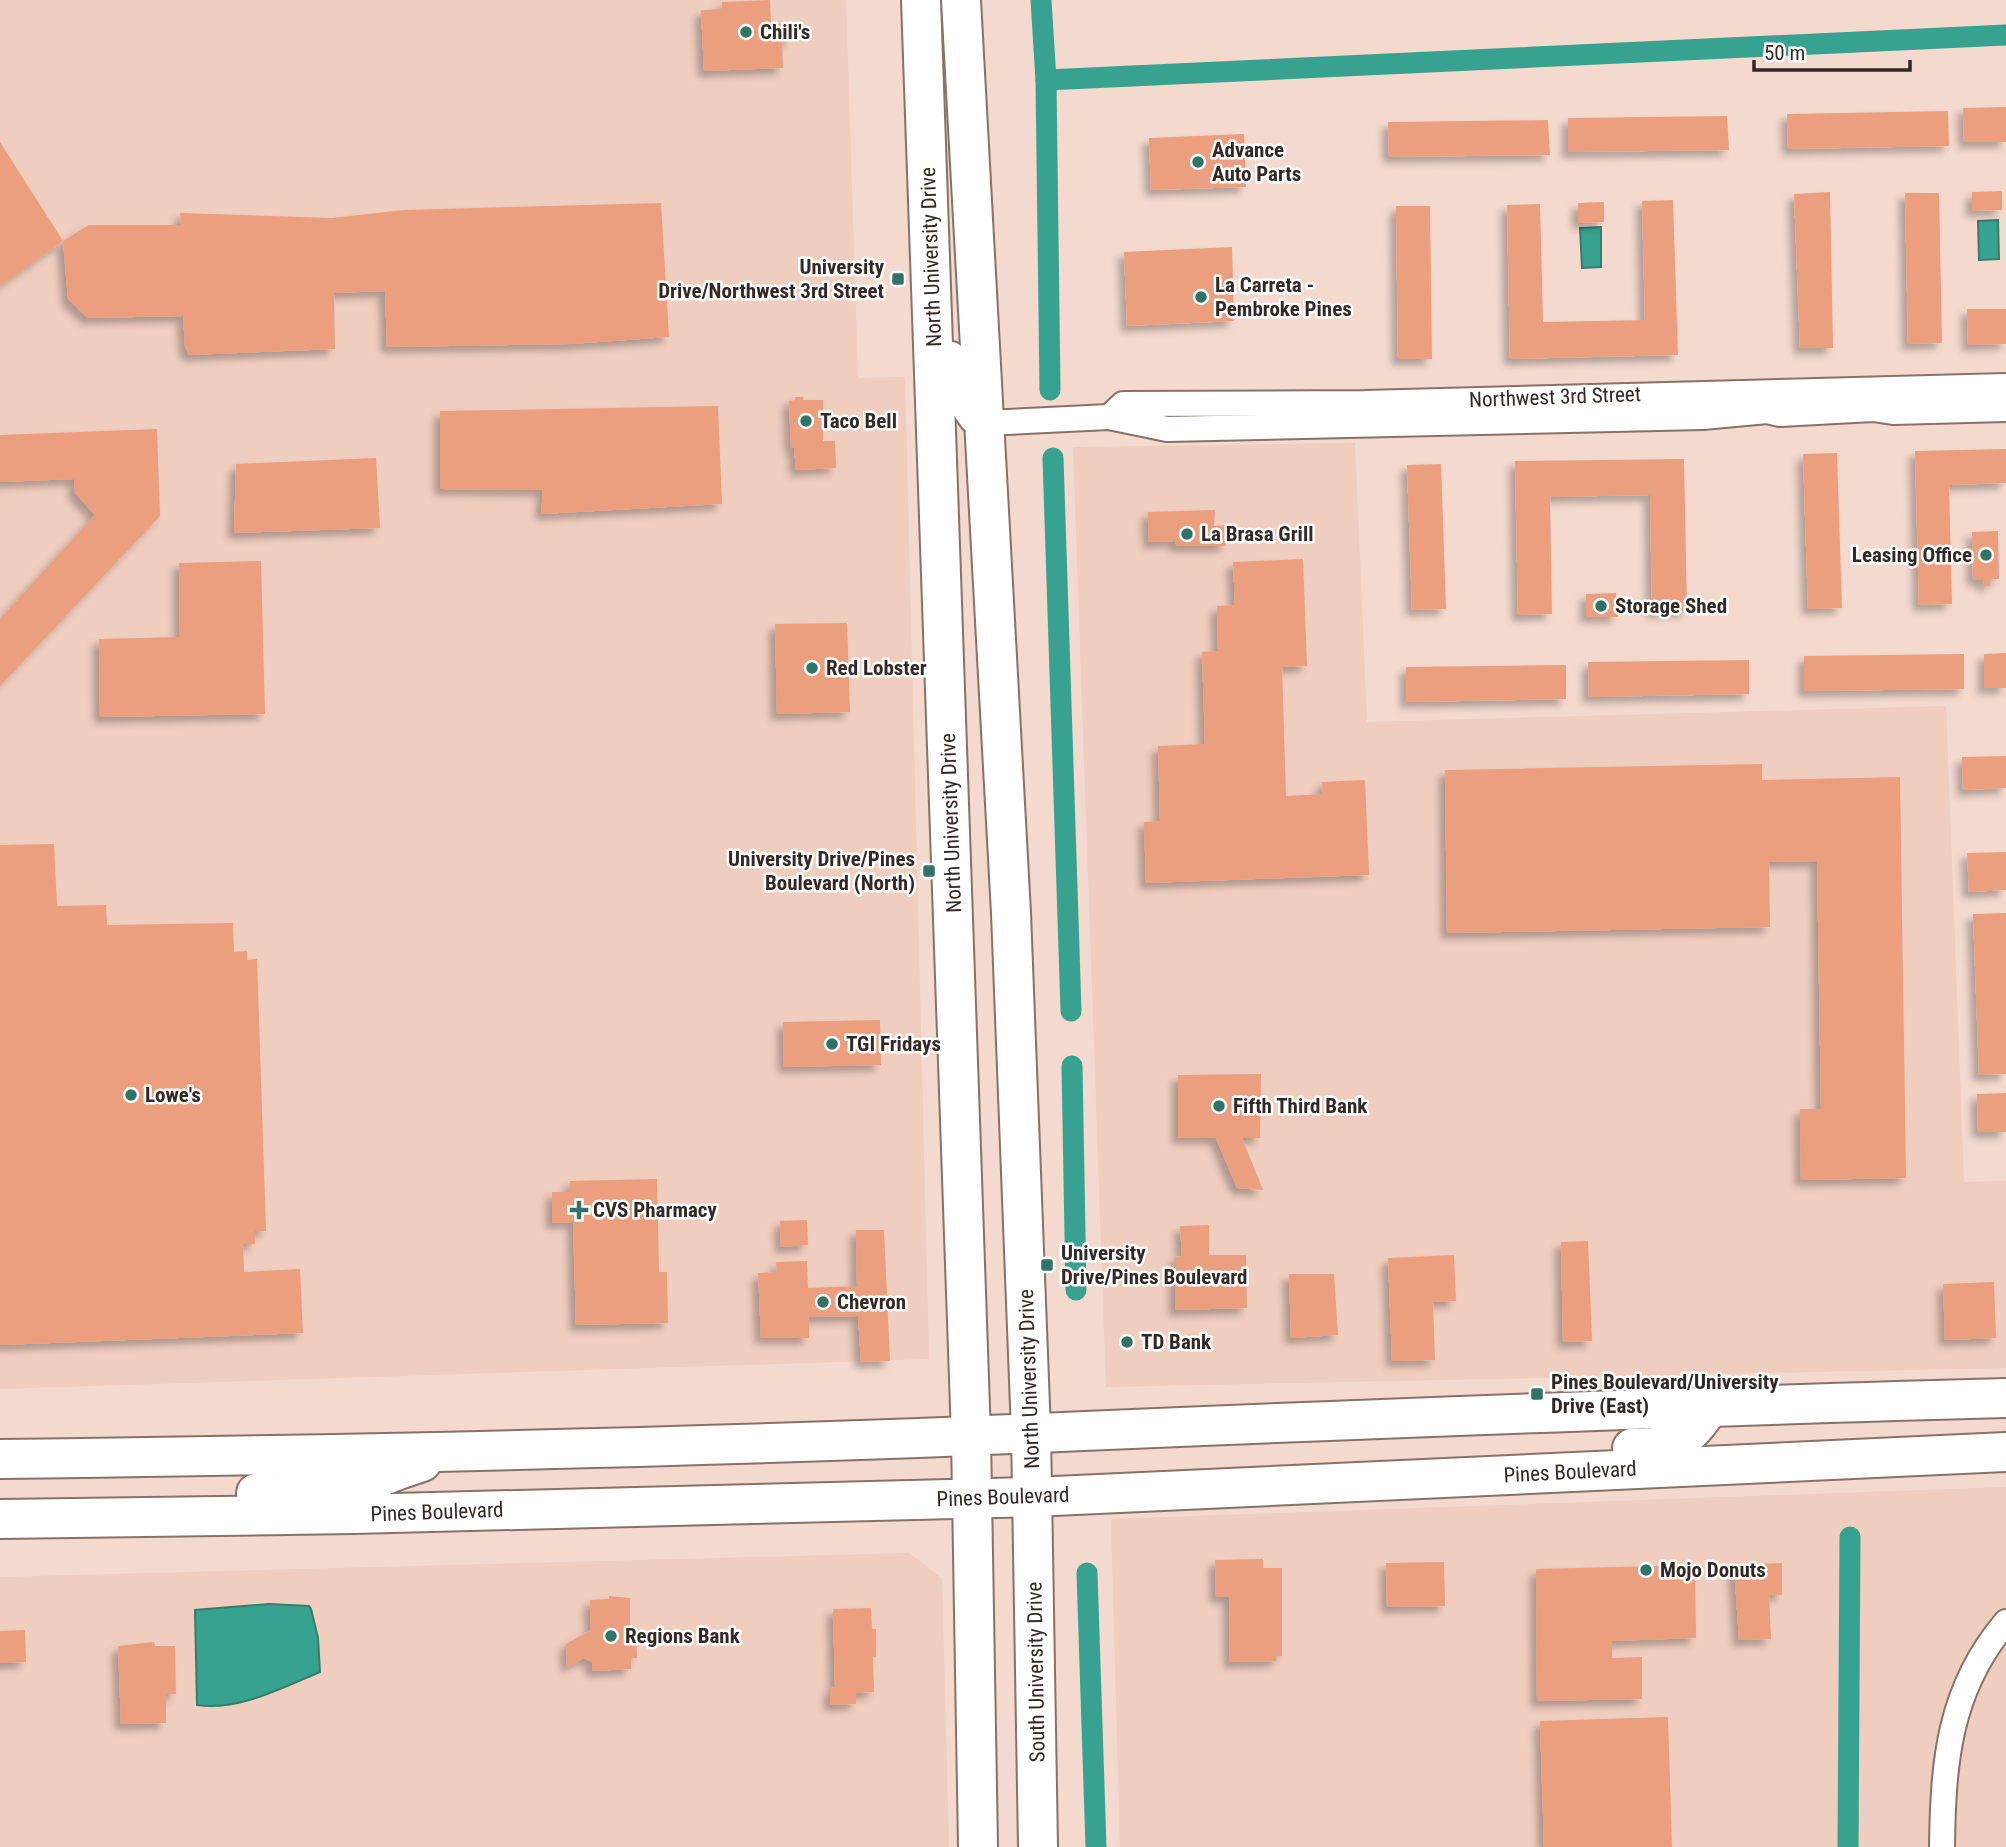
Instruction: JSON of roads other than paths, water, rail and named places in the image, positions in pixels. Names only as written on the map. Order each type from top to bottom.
[{"type":"main road","name":"North University Drive","points":[[921,0],[973,1498]]},
{"type":"main road","name":"North University Drive","points":[[961,0],[1012,913],[1033,1497]]},
{"type":"main road","points":[[0,1459],[447,1452],[971,1436],[1710,1406],[2006,1398]]},
{"type":"main road","points":[[1710,1465],[1714,1440],[1729,1428],[1903,1416],[1957,1400]]},
{"type":"main road","points":[[1466,1477],[1531,1454],[1579,1449],[1653,1448],[1681,1441],[1696,1428],[1710,1406]]},
{"type":"main road","points":[[354,1514],[355,1500],[366,1485],[447,1452]]},
{"type":"main road","name":"Pines Boulevard","points":[[0,1519],[354,1514],[1033,1497],[2006,1452]]},
{"type":"main road","points":[[83,1518],[117,1495],[281,1493],[321,1485],[334,1476],[340,1455]]},
{"type":"main road","name":"South University Drive","points":[[1033,1497],[1038,1847]]},
{"type":"main road","points":[[973,1498],[978,1847]]},
{"type":"street","name":"North University Drive","points":[[927,149],[943,164],[953,384],[957,399],[972,421],[985,422]]},
{"type":"street","name":"Northwest 3rd Street","points":[[1109,417],[1123,404],[1364,403],[2006,386]]},
{"type":"street","name":"Northwest 3rd Street","points":[[985,422],[1109,417],[1167,429],[1703,417],[1767,411],[1780,414],[1874,409],[1892,412],[2006,409]]},
{"type":"street","points":[[1942,1454],[2006,1440]]},
{"type":"street","points":[[1942,1847],[1942,1805],[1951,1730],[1965,1685],[1986,1645],[2006,1622]]},
{"type":"water","points":[[1998,220],[1999,259],[1979,260],[1978,221]]},
{"type":"water","points":[[1601,227],[1601,267],[1582,268],[1580,228]]},
{"type":"water","points":[[269,1604],[309,1606],[318,1638],[320,1672],[244,1701],[228,1705],[197,1705],[195,1610]]},
{"type":"waterway","points":[[1041,0],[1046,80],[1050,390]]},
{"type":"waterway","points":[[1046,80],[2006,35]]},
{"type":"waterway","points":[[1053,458],[1071,1011]]},
{"type":"waterway","points":[[1072,1066],[1076,1290]]},
{"type":"waterway","points":[[1848,1847],[1850,1537]]},
{"type":"waterway","points":[[1087,1573],[1096,1847]]},
{"type":"place","name":"Chili's","points":[[746,32]]},
{"type":"place","name":"Advance Auto Parts","points":[[1198,162]]},
{"type":"place","name":"University Drive/Northwest 3rd Street","points":[[898,279]]},
{"type":"place","name":"La Carreta - Pembroke Pines","points":[[1201,297]]},
{"type":"place","name":"Taco Bell","points":[[806,421]]},
{"type":"place","name":"La Brasa Grill","points":[[1187,534]]},
{"type":"place","name":"Leasing Office","points":[[1986,555]]},
{"type":"place","name":"Storage Shed","points":[[1601,606]]},
{"type":"place","name":"Red Lobster","points":[[812,668]]},
{"type":"place","name":"University Drive/Pines Boulevard (North)","points":[[929,871]]},
{"type":"place","name":"TGI Fridays","points":[[832,1044]]},
{"type":"place","name":"Lowe's","points":[[131,1095]]},
{"type":"place","name":"Fifth Third Bank","points":[[1219,1106]]},
{"type":"place","name":"CVS Pharmacy","points":[[579,1210]]},
{"type":"place","name":"University Drive/Pines Boulevard","points":[[1047,1265]]},
{"type":"place","name":"Chevron","points":[[823,1302]]},
{"type":"place","name":"TD Bank","points":[[1127,1342]]},
{"type":"place","name":"Pines Boulevard/University Drive (East)","points":[[1537,1394]]},
{"type":"place","name":"Mojo Donuts","points":[[1646,1570]]},
{"type":"place","name":"Regions Bank","points":[[611,1636]]}]
